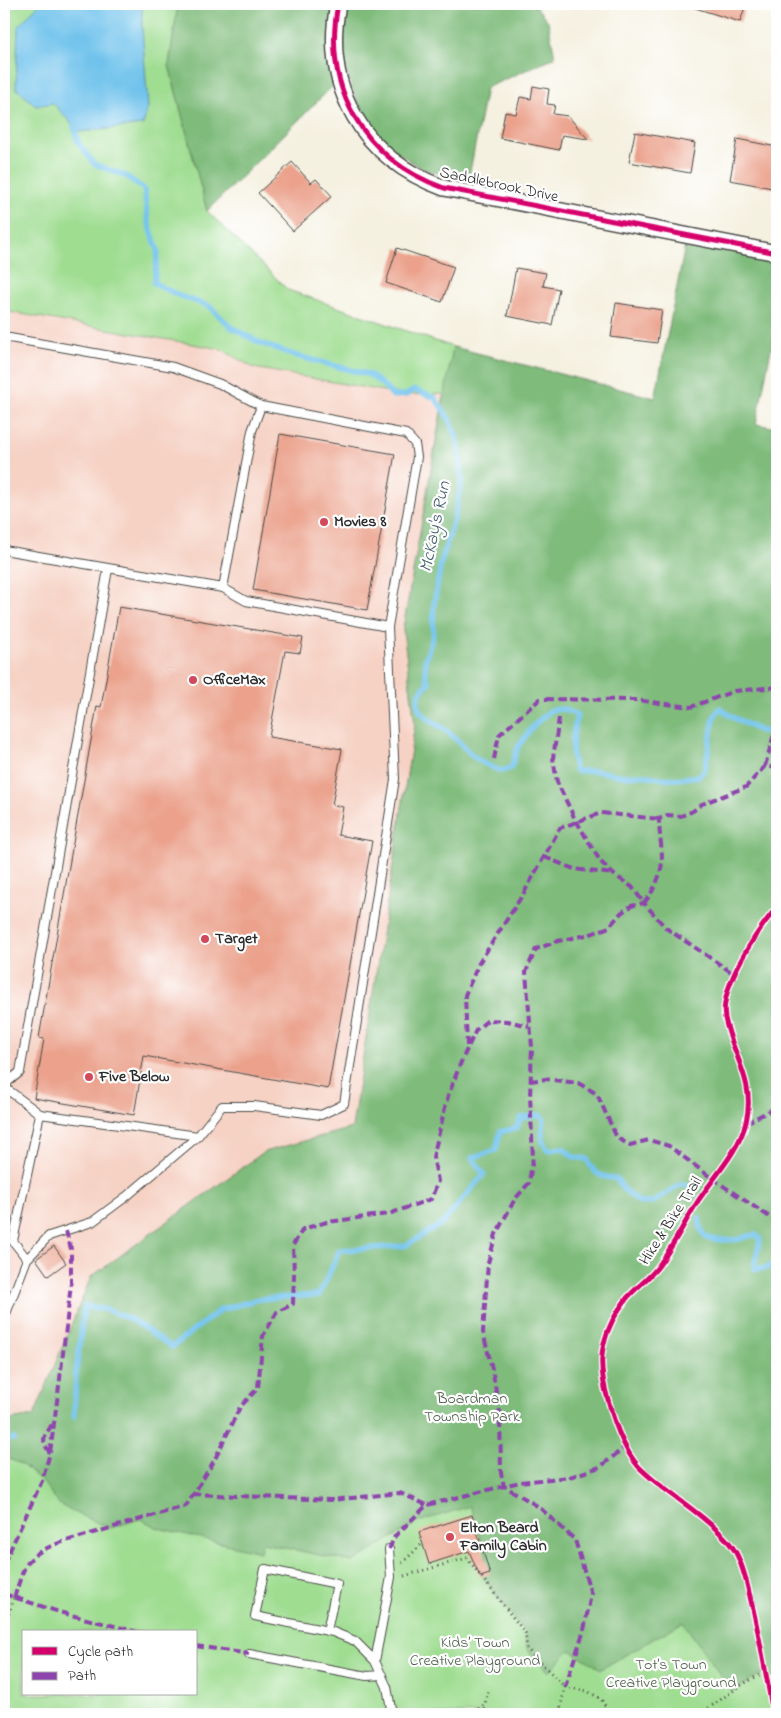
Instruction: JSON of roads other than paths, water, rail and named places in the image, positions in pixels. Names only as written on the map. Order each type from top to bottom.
[{"type":"street","name":"Saddlebrook Drive","points":[[338,4],[334,24],[334,54],[339,80],[350,109],[368,137],[389,158],[411,174],[444,188],[777,253]]},
{"type":"lane","points":[[4,337],[173,367],[220,384],[261,406],[406,434],[415,444],[417,457],[388,627],[395,779],[344,1104],[322,1115],[254,1106],[222,1106],[198,1136],[127,1196],[92,1222],[49,1236],[27,1259],[4,1319]]},
{"type":"lane","points":[[223,588],[252,431],[261,406]]},
{"type":"lane","points":[[4,550],[223,588],[246,601],[388,627]]},
{"type":"lane","points":[[108,569],[20,1072],[4,1086],[40,1114],[198,1136]]},
{"type":"lane","points":[[13,1241],[40,1114]]},
{"type":"lane","points":[[4,1240],[13,1241],[27,1259]]},
{"type":"lane","points":[[376,1661],[391,1577],[389,1549]]},
{"type":"lane","points":[[327,1631],[337,1584],[265,1569],[254,1616],[327,1631],[355,1641],[376,1661],[387,1687],[392,1714]]},
{"type":"lane","points":[[249,1654],[367,1676],[382,1675]]},
{"type":"water","points":[[39,4],[142,4],[148,107],[143,125],[79,132],[53,103],[36,106],[16,88],[18,27]]},
{"type":"waterway","name":"McKay's Run","points":[[77,121],[74,126],[78,142],[94,164],[126,176],[144,189],[148,221],[158,251],[154,283],[180,296],[209,306],[231,327],[260,343],[297,356],[370,375],[393,396],[406,395],[415,390],[435,398],[450,420],[458,441],[462,480],[455,515],[441,563],[434,604],[433,636],[425,660],[426,678],[429,683],[421,691],[417,701],[421,713],[452,735],[478,759],[501,771],[511,768],[518,747],[533,726],[551,710],[563,709],[577,715],[572,750],[576,771],[598,771],[623,776],[641,775],[677,779],[699,776],[705,769],[714,717],[720,708],[760,731],[777,732]]},
{"type":"waterway","points":[[74,1416],[76,1373],[84,1306],[108,1310],[132,1320],[172,1347],[220,1310],[259,1299],[319,1295],[340,1250],[405,1246],[443,1223],[484,1174],[472,1158],[496,1150],[500,1132],[516,1128],[521,1118],[540,1115],[544,1120],[543,1140],[548,1150],[563,1148],[574,1157],[587,1159],[596,1172],[602,1176],[617,1179],[623,1189],[640,1203],[653,1202],[680,1185],[687,1186],[694,1194]]},
{"type":"waterway","points":[[699,1218],[701,1229],[706,1238],[732,1240],[756,1235],[760,1239],[755,1269],[766,1268],[777,1262]]},
{"type":"waterway","points":[[4,1439],[14,1439]]},
{"type":"place","name":"Movies 8","points":[[324,522]]},
{"type":"place","name":"OfficeMax","points":[[193,680]]},
{"type":"place","name":"Target","points":[[205,939]]},
{"type":"place","name":"Five Below","points":[[89,1077]]},
{"type":"place","name":"Elton Beard Family Cabin","points":[[450,1537]]},
{"type":"park label","name":"Boardman Township Park","points":[[472,1408]]},
{"type":"park label","name":"Kids’ Town Creative Playground","points":[[475,1652]]},
{"type":"park label","name":"Tot’s Town Creative Playground","points":[[671,1674]]}]
